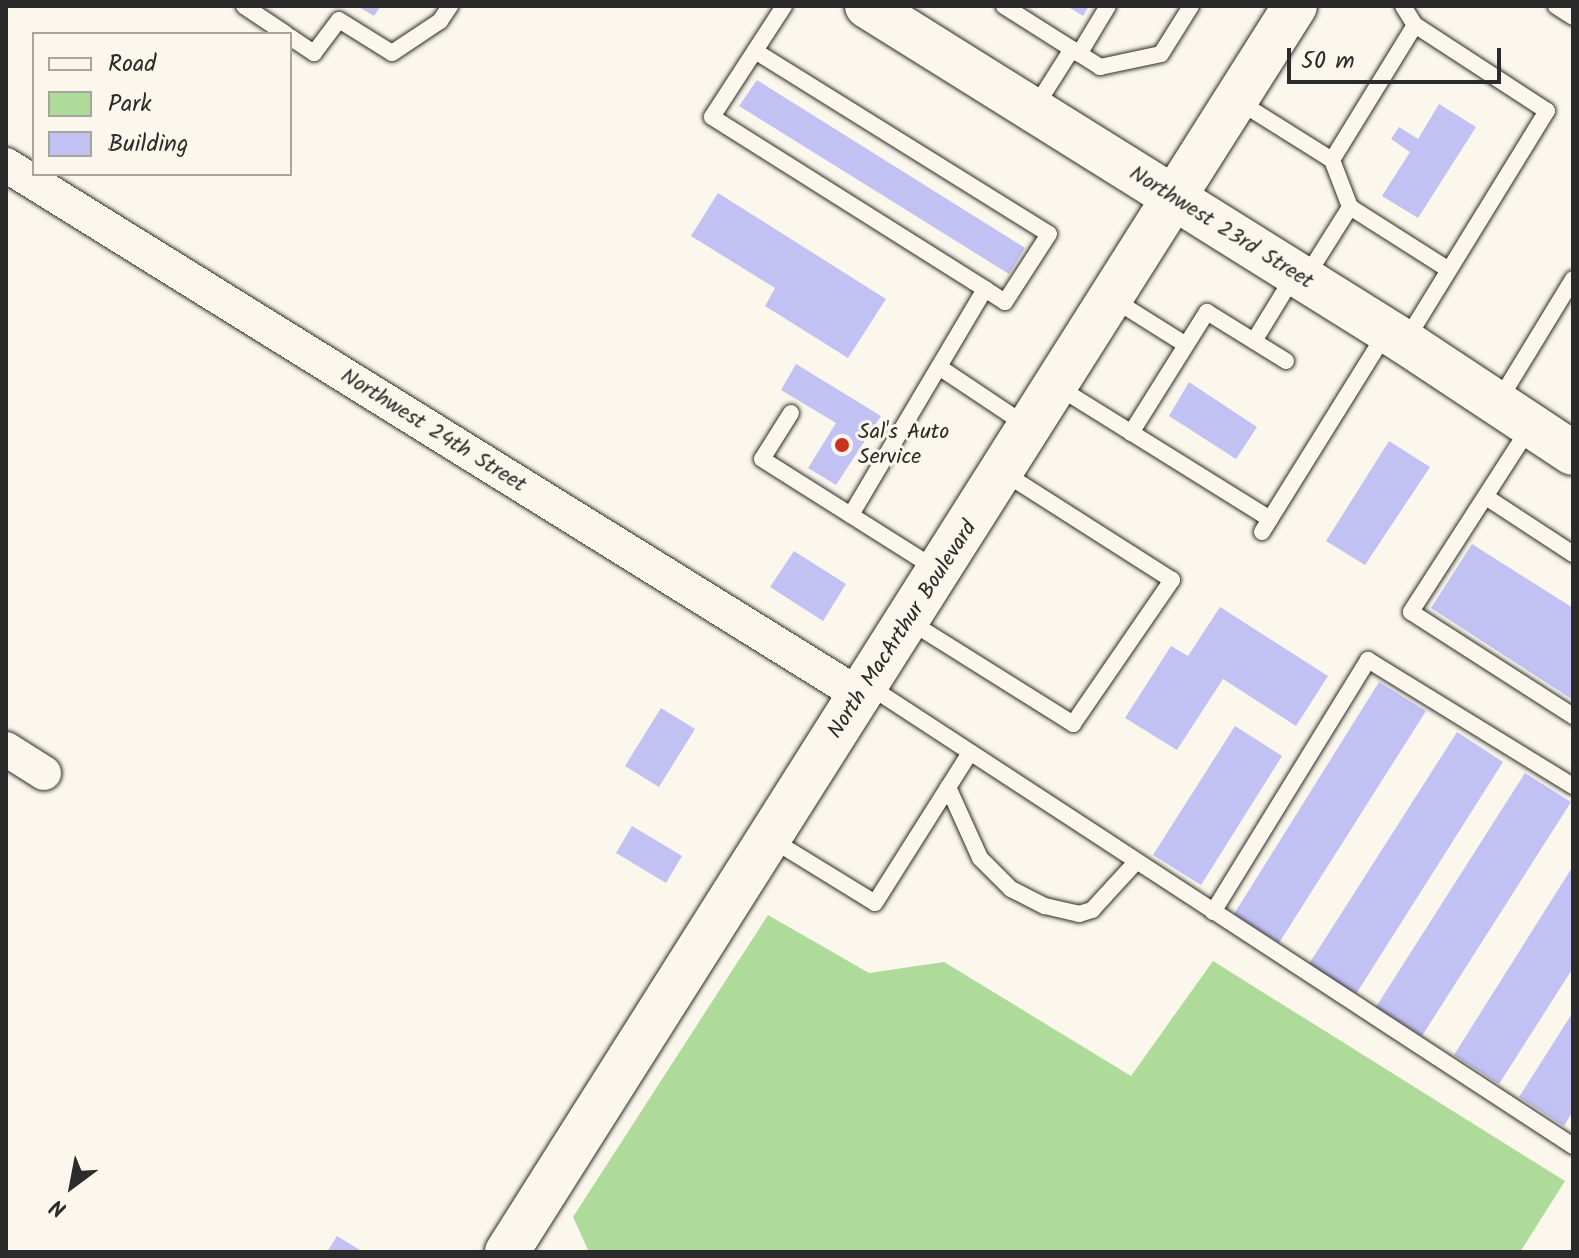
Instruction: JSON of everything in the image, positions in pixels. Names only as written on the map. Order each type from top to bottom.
[{"type":"main road","name":"Northwest 23rd Street","points":[[867,6],[1397,336],[1573,453]]},
{"type":"main road","name":"North MacArthur Boulevard","points":[[507,1252],[1032,429],[1295,6]]},
{"type":"street","name":"Northwest 24th Street","points":[[6,165],[864,691]]},
{"type":"street","points":[[6,749],[44,773]]},
{"type":"lane","points":[[244,6],[283,32]]},
{"type":"lane","points":[[292,38],[314,53],[339,20],[392,53],[440,21],[450,6]]},
{"type":"lane","points":[[755,51],[1049,234],[1005,302],[712,117],[784,6]]},
{"type":"lane","points":[[1004,6],[1100,67],[1161,54],[1191,6]]},
{"type":"lane","points":[[1033,110],[1108,6]]},
{"type":"lane","points":[[1058,387],[1266,526],[1397,336],[1449,270],[1547,111],[1415,25],[1403,6]]},
{"type":"lane","points":[[1556,6],[1573,17]]},
{"type":"lane","points":[[1332,160],[1415,25]]},
{"type":"lane","points":[[1238,100],[1332,160],[1350,207],[1449,270]]},
{"type":"lane","points":[[1254,341],[1350,207]]},
{"type":"lane","points":[[1573,279],[1514,414],[1486,497],[1411,612],[1573,716]]},
{"type":"lane","points":[[851,515],[985,289]]},
{"type":"lane","points":[[1113,299],[1186,345]]},
{"type":"lane","points":[[1131,433],[1207,312],[1286,361]]},
{"type":"lane","points":[[939,367],[1032,429]]},
{"type":"lane","points":[[791,413],[762,459],[941,572]]},
{"type":"lane","points":[[909,621],[1073,724],[1172,580],[1004,473]]},
{"type":"lane","points":[[1486,497],[1573,554]]},
{"type":"lane","points":[[1213,912],[1368,660],[1573,786]]},
{"type":"lane","points":[[864,691],[970,753],[1573,1146]]},
{"type":"lane","points":[[769,838],[875,903],[970,753]]},
{"type":"lane","points":[[948,787],[980,858],[1011,889],[1045,906],[1079,914],[1092,910],[1136,862]]},
{"type":"green space","points":[[768,915],[869,973],[944,962],[1131,1076],[1213,961],[1565,1181],[1520,1252],[589,1252],[573,1217]]},
{"type":"building","points":[[357,6],[381,6],[374,16]]},
{"type":"building","points":[[1067,6],[1089,6],[1083,16]]},
{"type":"building","points":[[757,80],[1025,248],[1009,274],[739,106]]},
{"type":"building","points":[[1439,104],[1476,127],[1418,218],[1382,196],[1410,152],[1391,139],[1399,127],[1418,139]]},
{"type":"building","points":[[718,193],[886,299],[848,358],[765,306],[775,288],[691,236]]},
{"type":"building","name":"Sal's Auto Service","points":[[796,364],[881,416],[836,485],[808,468],[836,423],[781,390]]},
{"type":"building","points":[[1189,382],[1257,427],[1236,459],[1169,416]]},
{"type":"building","points":[[1389,441],[1430,467],[1365,565],[1326,541]]},
{"type":"building","points":[[1472,544],[1573,608],[1573,700],[1431,608]]},
{"type":"building","points":[[794,551],[846,584],[823,621],[770,587]]},
{"type":"building","points":[[1220,607],[1328,676],[1296,726],[1223,679],[1177,750],[1125,718],[1171,646],[1188,656]]},
{"type":"building","points":[[1379,682],[1426,711],[1279,943],[1234,914]]},
{"type":"building","points":[[661,708],[695,729],[659,787],[625,766]]},
{"type":"building","points":[[1235,726],[1282,756],[1201,885],[1153,855]]},
{"type":"building","points":[[1457,732],[1503,762],[1356,994],[1309,964]]},
{"type":"building","points":[[1525,773],[1571,802],[1422,1036],[1376,1007]]},
{"type":"building","points":[[632,826],[682,856],[666,883],[616,853]]},
{"type":"building","points":[[1573,866],[1573,968],[1499,1084],[1454,1055]]},
{"type":"building","points":[[1573,1012],[1573,1111],[1564,1126],[1519,1097]]},
{"type":"building","points":[[337,1236],[363,1252],[327,1252]]},
{"type":"place","name":"Sal's Auto Service","points":[[842,445]]}]
